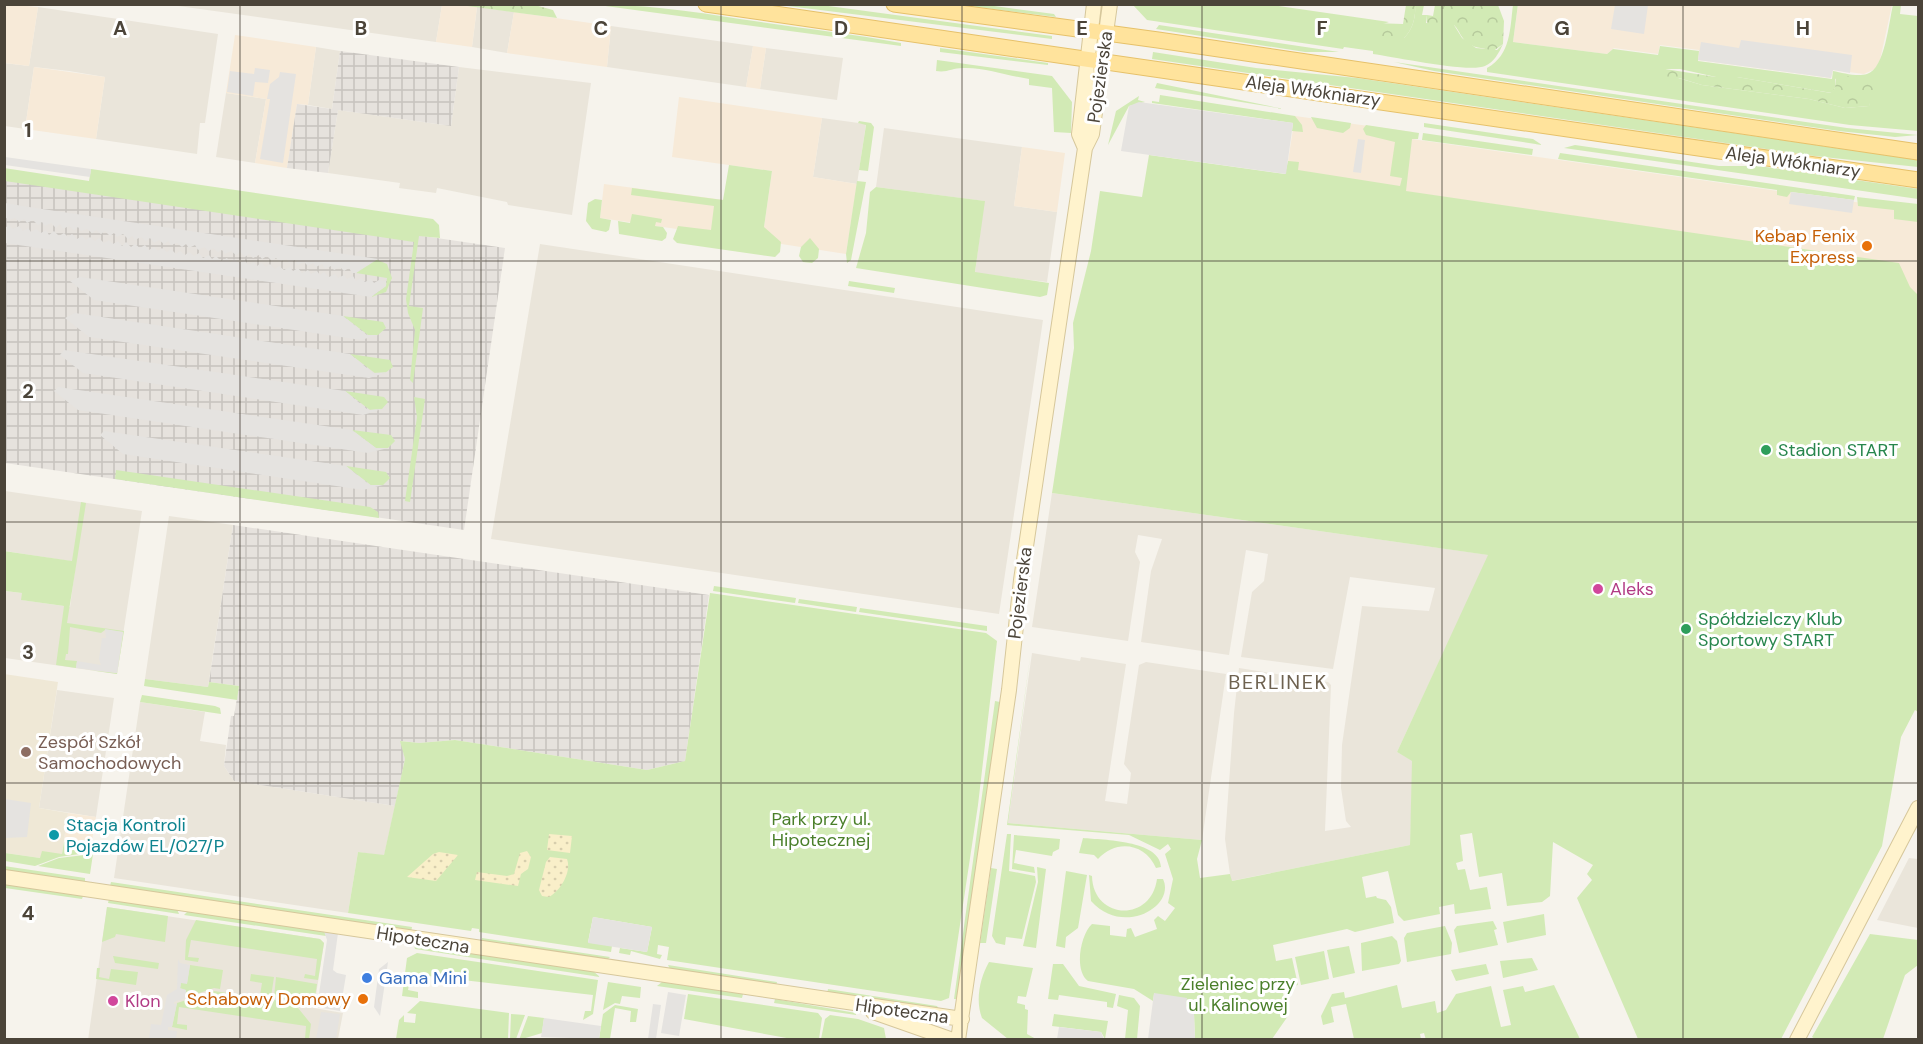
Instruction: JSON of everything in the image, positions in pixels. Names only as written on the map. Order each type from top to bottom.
[{"type":"main road","name":"Aleja Włókniarzy","points":[[706,4],[1918,180]]},
{"type":"main road","name":"Aleja Włókniarzy","points":[[894,4],[1918,152]]},
{"type":"street","name":"Pojezierska","points":[[1094,4],[1091,31],[1095,60]]},
{"type":"street","name":"Pojezierska","points":[[958,1040],[1009,690],[1023,568],[1085,148],[1079,134],[1095,60],[1107,33],[1110,4]]},
{"type":"street","points":[[1797,1040],[1918,808]]},
{"type":"street","name":"Hipoteczna","points":[[4,877],[962,1019]]},
{"type":"street","name":"Hipoteczna","points":[[842,1002],[953,1040]]},
{"type":"shaded area","points":[[5,4],[38,7],[29,66],[5,63]]},
{"type":"shaded area","points":[[463,4],[477,7],[472,47],[436,42],[442,5]]},
{"type":"shaded area","points":[[171,5],[442,5],[436,42]]},
{"type":"shaded area","points":[[1518,5],[1892,5],[1880,60],[1875,69],[1864,74],[1833,70],[1831,78],[1698,60],[1699,50],[1660,45],[1658,54],[1614,48],[1607,54],[1513,42]]},
{"type":"shaded area","points":[[1615,5],[1648,5],[1644,34],[1611,29]]},
{"type":"shaded area","points":[[38,7],[218,34],[205,123],[200,123],[197,154],[96,139],[105,77],[69,71],[34,67],[25,129],[5,126],[4,63],[29,66]]},
{"type":"shaded area","points":[[477,7],[514,12],[507,53],[472,47]]},
{"type":"shaded area","points":[[514,12],[611,26],[607,67],[507,53]]},
{"type":"shaded area","points":[[611,26],[753,46],[746,87],[607,67]]},
{"type":"shaded area","points":[[235,35],[316,47],[308,105],[297,104],[287,168],[255,163],[266,99],[226,93]]},
{"type":"shaded area","points":[[1741,40],[1852,55],[1850,73],[1833,70],[1831,78],[1698,60],[1701,42],[1739,48]]},
{"type":"shaded area","points":[[753,46],[766,48],[760,89],[746,87]]},
{"type":"shaded area","points":[[316,47],[340,51],[332,109],[308,105]]},
{"type":"shaded area","points":[[766,48],[843,58],[837,100],[760,89]]},
{"type":"shaded area","points":[[340,51],[459,67],[451,126],[338,110],[328,173],[287,168],[297,104],[332,109]]},
{"type":"shaded area","points":[[34,67],[105,77],[96,139],[25,129]]},
{"type":"shaded area","points":[[459,67],[591,83],[572,215],[508,205],[507,202],[437,188],[436,193],[399,188],[400,183],[328,173],[338,110],[451,126]]},
{"type":"shaded area","points":[[255,68],[270,70],[268,83],[255,82],[253,96],[227,92],[230,71],[254,74]]},
{"type":"shaded area","points":[[280,72],[296,74],[283,163],[260,159],[270,99],[267,99],[270,84],[279,77]]},
{"type":"shaded area","points":[[226,93],[266,99],[255,163],[216,157]]},
{"type":"shaded area","points":[[679,97],[822,118],[813,177],[857,184],[846,254],[762,241],[772,171],[672,157]]},
{"type":"shaded area","points":[[1139,102],[1293,123],[1286,174],[1121,151],[1129,106]]},
{"type":"shaded area","points":[[1295,116],[1413,132],[1412,139],[1918,211],[1918,301],[1785,247],[1286,174]]},
{"type":"shaded area","points":[[822,118],[866,124],[857,184],[813,177]]},
{"type":"shaded area","points":[[884,128],[1022,147],[1014,206],[1057,212],[1047,282],[975,273],[984,201],[876,187]]},
{"type":"shaded area","points":[[1358,139],[1365,140],[1361,173],[1353,172]]},
{"type":"shaded area","points":[[1022,147],[1065,153],[1057,212],[1014,206]]},
{"type":"shaded area","points":[[5,157],[91,169],[90,177],[5,165]]},
{"type":"shaded area","points":[[5,175],[505,248],[464,530],[5,463]]},
{"type":"shaded area","points":[[604,184],[724,200],[719,235],[600,218]]},
{"type":"shaded area","points":[[1791,192],[1854,200],[1852,213],[1789,204]]},
{"type":"shaded area","points":[[5,203],[378,259],[356,273],[352,273],[349,268],[344,271],[340,267],[334,270],[331,266],[325,269],[322,264],[316,267],[313,263],[308,266],[304,262],[298,265],[295,260],[289,263],[286,259],[280,262],[276,258],[272,261],[267,256],[262,259],[259,255],[253,258],[249,254],[245,257],[240,252],[236,255],[231,251],[225,254],[222,250],[218,252],[213,248],[209,251],[204,247],[198,250],[195,245],[189,248],[186,244],[182,247],[177,243],[171,245],[168,241],[164,244],[159,240],[154,243],[150,238],[146,241],[141,237],[135,240],[132,236],[128,239],[123,234],[117,237],[114,233],[110,236],[105,231],[101,234],[96,230],[92,233],[87,229],[81,231],[78,227],[74,230],[69,226],[63,229],[60,224],[56,228],[51,223],[45,226],[42,222],[38,225],[33,220],[27,223],[24,219],[19,222],[15,218],[9,220],[5,217]]},
{"type":"shaded area","points":[[9,225],[13,229],[19,226],[23,231],[28,228],[31,232],[36,229],[41,233],[46,230],[49,235],[54,231],[59,236],[64,233],[68,237],[72,234],[77,239],[82,236],[86,240],[90,237],[95,241],[99,238],[104,243],[109,240],[113,244],[118,241],[122,246],[126,242],[131,247],[135,244],[140,248],[145,245],[149,250],[154,247],[158,251],[162,248],[167,252],[171,249],[176,254],[180,251],[185,255],[189,252],[194,256],[199,253],[203,258],[209,255],[212,259],[216,256],[221,261],[227,258],[230,262],[234,259],[239,263],[245,260],[248,265],[254,262],[257,266],[261,263],[266,267],[270,264],[275,269],[279,266],[284,270],[290,267],[293,271],[298,268],[302,273],[308,270],[311,274],[317,271],[320,275],[324,272],[329,277],[335,274],[338,278],[344,275],[347,279],[353,276],[356,281],[361,278],[365,282],[371,279],[374,283],[379,280],[386,281],[386,286],[371,297],[5,243],[5,228]]},
{"type":"shaded area","points":[[540,244],[1043,320],[999,614],[491,539]]},
{"type":"shaded area","points":[[80,277],[343,316],[367,335],[378,335],[361,340],[94,300],[70,281]]},
{"type":"shaded area","points":[[75,313],[350,354],[373,373],[388,372],[369,378],[89,337],[65,318]]},
{"type":"shaded area","points":[[64,350],[345,391],[368,410],[382,409],[363,415],[83,373],[60,355]]},
{"type":"shaded area","points":[[58,387],[352,430],[376,448],[388,448],[368,453],[78,410],[54,391]]},
{"type":"shaded area","points":[[104,431],[346,466],[370,485],[383,485],[363,490],[123,454],[100,435]]},
{"type":"shaded area","points":[[5,491],[142,511],[117,674],[5,658],[4,591],[22,593],[22,600],[70,607],[76,562],[5,551]]},
{"type":"shaded area","points":[[1052,493],[1489,555],[1397,752],[1413,761],[1410,845],[1231,881],[1225,839],[1234,713],[1239,668],[1328,682],[1331,685],[1325,831],[1351,827],[1346,821],[1341,788],[1342,745],[1362,606],[1429,611],[1435,588],[1350,577],[1333,669],[1241,657],[1252,592],[1264,581],[1268,554],[1246,550],[1229,655],[1141,642],[1151,571],[1162,539],[1138,535],[1135,552],[1140,562],[1128,641],[1032,627]]},
{"type":"shaded area","points":[[169,516],[233,525],[208,687],[145,679]]},
{"type":"shaded area","points":[[233,525],[709,595],[685,761],[647,770],[455,740],[419,743],[401,741],[405,759],[395,806],[234,781],[224,766],[231,716],[234,716],[239,686],[209,682]]},
{"type":"shaded area","points":[[105,629],[123,632],[117,673],[76,668],[77,661],[101,665],[99,659],[102,638],[106,638]]},
{"type":"shaded area","points":[[1032,653],[1080,661],[1081,657],[1126,664],[1105,801],[1127,804],[1131,773],[1124,764],[1139,665],[1146,662],[1226,674],[1202,840],[1008,823]]},
{"type":"shaded area","name":"Zespół Szkół Samochodowych","points":[[4,674],[58,682],[39,808],[68,813],[62,854],[40,858],[5,853]]},
{"type":"shaded area","points":[[57,690],[114,698],[96,817],[39,808]]},
{"type":"shaded area","points":[[140,702],[205,712],[200,741],[226,745],[224,766],[234,781],[395,806],[384,856],[358,852],[348,913],[114,878]]},
{"type":"shaded area","points":[[5,799],[31,803],[27,837],[5,838]]},
{"type":"shaded area","points":[[68,813],[96,817],[91,846],[64,842]]},
{"type":"shaded area","points":[[1909,858],[1918,859],[1918,928],[1877,920]]},
{"type":"shaded area","points":[[107,907],[320,939],[324,943],[314,1008],[343,1013],[338,1039],[88,1040]]},
{"type":"shaded area","points":[[593,917],[652,927],[647,952],[588,943]]},
{"type":"shaded area","points":[[324,931],[338,933],[333,970],[346,975],[340,1011],[317,1007],[327,940]]},
{"type":"shaded area","points":[[178,959],[180,963],[190,965],[187,984],[181,983],[180,988],[186,990],[185,998],[174,1002],[174,1004],[177,1003],[172,1027],[168,1027],[168,1030],[177,1031],[176,1039],[149,1038],[151,1024],[161,1025],[167,995],[177,989]]},
{"type":"shaded area","points":[[388,962],[380,1016],[374,1007],[379,969]]},
{"type":"shaded area","points":[[668,992],[686,995],[679,1036],[661,1033]]},
{"type":"shaded area","points":[[1154,993],[1187,998],[1186,1006],[1194,1014],[1195,1039],[1148,1039]]},
{"type":"shaded area","points":[[653,1004],[661,1005],[656,1039],[648,1039]]},
{"type":"shaded area","points":[[321,1012],[340,1014],[336,1039],[316,1039]]},
{"type":"shaded area","points":[[544,1018],[601,1026],[599,1039],[541,1037]]},
{"type":"shaded area","points":[[1059,1027],[1101,1032],[1104,1039],[1057,1039]]},
{"type":"green space","points":[[531,4],[553,10],[557,18],[460,5]]},
{"type":"green space","points":[[1264,4],[1389,22],[1383,24],[1393,38],[1404,38],[1407,35],[1413,23],[1415,5],[1424,5],[1422,15],[1427,15],[1426,23],[1454,25],[1462,38],[1476,48],[1497,50],[1503,44],[1496,57],[1485,66],[1464,68],[1373,54],[1373,51],[1344,47],[1343,49],[1147,20],[1133,5]]},
{"type":"green space","points":[[1518,4],[1513,42],[1607,54],[1613,49],[1658,55],[1660,46],[1699,51],[1698,61],[1832,79],[1833,71],[1859,75],[1873,70],[1882,54],[1893,5],[1901,5],[1900,14],[1918,16],[1918,131],[1850,125],[1487,72],[1487,68],[1495,63],[1505,48],[1510,32],[1513,5]],"holes":[[[1665,69],[1680,69],[1716,77],[1737,77],[1832,93],[1835,88],[1835,79],[1846,77],[1855,80],[1871,93],[1869,106],[1845,108],[1809,99],[1702,85],[1678,78]]]},
{"type":"green space","points":[[598,5],[639,6],[700,13],[866,37],[901,43],[901,46]]},
{"type":"green space","points":[[780,5],[821,5],[1052,36],[1052,39]]},
{"type":"green space","points":[[961,5],[987,5],[1054,14],[1056,17]]},
{"type":"green space","points":[[1406,5],[1415,5],[1415,14],[1412,27],[1404,38],[1384,39],[1373,33],[1370,29],[1374,23],[1403,24]]},
{"type":"green space","points":[[1435,5],[1498,5],[1504,21],[1503,44],[1492,52],[1472,46],[1464,40],[1454,25],[1447,25],[1443,32],[1437,35],[1430,29],[1427,22],[1427,15],[1433,16]]},
{"type":"green space","points":[[1159,25],[1339,52],[1305,52],[1156,29]]},
{"type":"green space","points":[[940,48],[1048,63],[1048,65],[940,52]]},
{"type":"green space","points":[[1153,52],[1256,68],[1357,78],[1918,160],[1918,167],[1814,156],[1152,59]]},
{"type":"green space","points":[[937,60],[1052,76],[1072,102],[1071,133],[1054,132],[1052,88],[1029,85],[1029,79],[980,69],[936,71]]},
{"type":"green space","points":[[1394,62],[1847,128],[1918,135],[1895,137],[1839,131],[1434,71]]},
{"type":"green space","points":[[1665,69],[1716,77],[1737,77],[1831,93],[1835,88],[1836,75],[1869,78],[1874,85],[1874,91],[1869,106],[1845,108],[1809,99],[1702,85],[1679,78],[1665,85],[1660,81]]},
{"type":"green space","points":[[1157,83],[1284,109],[1155,88]]},
{"type":"green space","points":[[1160,95],[1295,116],[1302,125],[1303,132],[1292,131],[1293,123],[1152,103],[1152,101],[1159,102]]},
{"type":"green space","points":[[1139,96],[1138,100],[1145,102],[1129,106],[1108,145],[1116,111]]},
{"type":"green space","points":[[1311,117],[1351,123],[1350,128],[1343,133],[1317,128]]},
{"type":"green space","points":[[859,121],[871,123],[874,127],[868,171],[859,170],[866,125],[858,123]]},
{"type":"green space","points":[[1424,123],[1533,139],[1542,145],[1424,127]]},
{"type":"green space","name":"Zieleniec przy ul. Kalinowej","points":[[1366,125],[1419,133],[1418,139],[1412,139],[1406,191],[1899,263],[1910,287],[1918,295],[1918,712],[1915,710],[1901,737],[1882,846],[1781,1039],[1638,1039],[1577,898],[1592,880],[1587,874],[1593,865],[1553,842],[1550,896],[1542,902],[1507,906],[1502,873],[1479,877],[1472,833],[1460,835],[1463,861],[1456,863],[1458,870],[1465,869],[1470,890],[1487,887],[1491,909],[1455,914],[1454,904],[1439,907],[1440,914],[1404,921],[1398,915],[1388,871],[1362,877],[1366,898],[1376,896],[1386,900],[1391,907],[1394,923],[1355,932],[1347,929],[1273,945],[1276,961],[1292,958],[1298,985],[1282,988],[1288,1016],[1272,1039],[1195,1039],[1194,1014],[1185,1006],[1154,994],[1153,1001],[1134,989],[1088,981],[1081,969],[1082,944],[1092,924],[1110,926],[1110,935],[1126,937],[1127,929],[1131,928],[1135,937],[1157,929],[1154,920],[1158,916],[1165,921],[1175,908],[1168,903],[1173,879],[1165,854],[1171,849],[1168,844],[1160,850],[1129,835],[1007,825],[1031,650],[1008,823],[1202,840],[1197,859],[1200,878],[1230,874],[1232,881],[1410,845],[1412,761],[1397,752],[1488,555],[1052,493],[1074,348],[1073,323],[1091,251],[1100,191],[1142,197],[1149,155],[1285,174],[1288,161],[1299,162],[1298,170],[1400,186],[1402,178],[1390,176],[1395,142],[1366,135],[1363,129]]},
{"type":"green space","points":[[1423,133],[1533,149],[1532,155],[1422,140]]},
{"type":"green space","points":[[1575,145],[1719,166],[1759,166],[1918,189],[1918,199],[1564,148]]},
{"type":"green space","points":[[1560,153],[1855,196],[1854,200],[1791,192],[1787,197],[1777,195],[1777,190],[1558,159]]},
{"type":"green space","points":[[729,165],[772,171],[764,227],[781,242],[780,252],[775,257],[677,243],[673,239],[678,226],[711,230],[714,206],[631,195],[632,188],[723,200]]},
{"type":"green space","points":[[4,168],[89,181],[91,169],[433,219],[439,225],[440,238],[419,236],[409,306],[423,308],[413,383],[410,380],[415,330],[408,313],[406,299],[414,242],[5,181]]},
{"type":"green space","points":[[857,181],[866,182],[851,260],[847,263],[846,254]]},
{"type":"green space","points":[[876,187],[985,201],[975,272],[1049,283],[1047,295],[1040,297],[856,268],[866,233],[870,192]]},
{"type":"green space","points":[[1857,197],[1918,204],[1918,222],[1894,219],[1894,210],[1858,206]]},
{"type":"green space","points":[[595,199],[602,200],[600,218],[611,220],[609,230],[606,232],[592,229],[586,221],[588,203]]},
{"type":"green space","points":[[632,214],[662,219],[661,223],[656,222],[655,226],[663,227],[667,233],[666,238],[662,241],[619,234],[618,221],[630,223]]},
{"type":"green space","points":[[810,238],[819,249],[818,258],[812,263],[803,262],[799,256],[801,247]]},
{"type":"green space","points":[[375,259],[387,264],[392,278],[386,292],[371,297],[386,286],[387,278],[356,273]]},
{"type":"green space","points":[[849,281],[895,288],[894,293],[848,286]]},
{"type":"green space","points":[[343,316],[383,322],[386,328],[378,335],[368,335]]},
{"type":"green space","points":[[350,354],[390,360],[393,367],[385,373],[376,374]]},
{"type":"green space","points":[[345,391],[384,397],[388,402],[382,409],[370,410]]},
{"type":"green space","points":[[414,397],[425,399],[410,502],[405,501],[417,417]]},
{"type":"green space","points":[[352,430],[391,435],[395,441],[388,448],[377,449]]},
{"type":"green space","points":[[346,466],[386,472],[390,478],[383,485],[372,486]]},
{"type":"green space","points":[[116,470],[370,507],[378,512],[379,518],[115,479]]},
{"type":"green space","points":[[81,502],[86,503],[67,623],[124,631],[117,674],[89,670],[117,673],[123,632],[105,630],[101,633],[70,627],[68,654],[65,660],[77,661],[76,668],[56,665],[64,606],[21,600],[22,593],[5,591],[4,551],[72,561]]},
{"type":"green space","points":[[714,586],[796,598],[795,603],[713,591]]},
{"type":"green space","name":"Park przy ul. Hipotecznej","points":[[710,593],[986,633],[997,641],[978,805],[949,998],[941,1001],[667,960],[669,947],[658,945],[657,954],[662,955],[660,959],[631,951],[630,955],[619,953],[620,948],[647,952],[652,927],[593,917],[588,942],[612,946],[611,952],[479,932],[479,929],[472,928],[471,931],[348,913],[358,852],[384,855],[405,759],[400,741],[419,743],[455,740],[647,770],[685,761]]},
{"type":"green space","points":[[799,599],[857,607],[856,612],[798,603]]},
{"type":"green space","points":[[860,608],[987,626],[987,631],[859,612]]},
{"type":"green space","points":[[145,679],[208,687],[209,682],[239,686],[237,700],[144,686]]},
{"type":"green space","points":[[142,695],[215,706],[220,708],[221,714],[140,702]]},
{"type":"green space","points":[[995,701],[1000,702],[957,999],[954,999]]},
{"type":"green space","points":[[1007,834],[1011,834],[1009,871],[1035,876],[1036,882],[1022,939],[1006,937],[1005,945],[996,943],[992,936]]},
{"type":"green space","points":[[1014,835],[1060,839],[1059,849],[1053,852],[1052,856],[1016,850],[1014,863],[1034,867],[1035,873],[1012,869]]},
{"type":"green space","points":[[1083,838],[1141,846],[1158,858],[1161,867],[1156,868],[1145,853],[1130,847],[1113,848],[1098,859],[1094,855],[1079,853]]},
{"type":"green space","points":[[64,842],[94,846],[93,852],[59,857],[35,866],[5,861],[5,853],[40,858],[42,851],[62,854]]},
{"type":"green space","points":[[93,854],[90,874],[38,866],[59,858]]},
{"type":"green space","points":[[4,866],[85,878],[85,882],[5,871]]},
{"type":"green space","points":[[1037,867],[1046,869],[1036,948],[1023,946],[1038,882]]},
{"type":"green space","points":[[991,868],[997,869],[986,943],[980,943]]},
{"type":"green space","points":[[1066,871],[1087,875],[1078,928],[1066,937],[1065,948],[1056,946]]},
{"type":"green space","points":[[1089,875],[1092,876],[1095,891],[1111,908],[1134,909],[1144,903],[1153,893],[1157,879],[1163,879],[1165,889],[1162,899],[1144,914],[1118,917],[1104,911],[1091,901]]},
{"type":"green space","points":[[111,882],[412,927],[411,932],[110,886]]},
{"type":"green space","points":[[4,883],[83,896],[82,899],[5,888]]},
{"type":"green space","points":[[109,899],[177,909],[179,914],[108,903]]},
{"type":"green space","points":[[107,907],[168,916],[165,942],[116,934],[115,937],[102,942]]},
{"type":"green space","points":[[188,911],[324,931],[326,936],[184,915]]},
{"type":"green space","points":[[1544,914],[1546,935],[1507,943],[1503,922]]},
{"type":"green space","points":[[196,920],[320,939],[324,943],[318,980],[304,978],[305,974],[315,976],[317,959],[191,940],[188,957],[199,958],[198,962],[185,960],[186,940]]},
{"type":"green space","points":[[1493,921],[1497,929],[1494,930],[1498,945],[1459,953],[1454,930],[1457,926]]},
{"type":"green space","points":[[1445,926],[1452,943],[1451,954],[1407,962],[1404,938],[1407,933]]},
{"type":"green space","points":[[1870,934],[1918,940],[1918,965],[1905,975],[1883,1039],[1815,1039],[1812,1037]]},
{"type":"green space","points":[[1392,936],[1397,941],[1401,961],[1399,964],[1362,971],[1361,943]]},
{"type":"green space","points":[[482,938],[610,957],[607,960],[482,942]]},
{"type":"green space","points":[[414,945],[593,971],[600,977],[415,949]]},
{"type":"green space","points":[[1349,946],[1355,973],[1333,978],[1327,950]]},
{"type":"green space","points":[[1324,951],[1329,979],[1301,985],[1295,957]]},
{"type":"green space","points":[[417,953],[598,980],[593,1014],[583,1020],[585,1011],[591,1011],[593,995],[411,974],[408,990],[418,992],[418,998],[402,996],[407,958]]},
{"type":"green space","points":[[113,956],[159,963],[158,969],[115,963]]},
{"type":"green space","points":[[1532,958],[1538,970],[1503,978],[1500,961]]},
{"type":"green space","points":[[989,962],[1033,968],[1026,997],[1018,996],[1017,1003],[1025,1005],[1025,1009],[1028,1010],[1027,1034],[1036,1039],[1008,1039],[982,1018],[979,989]]},
{"type":"green space","points":[[1053,964],[1063,964],[1079,986],[1116,994],[1113,1008],[1107,1007],[1107,1002],[1059,995],[1058,1000],[1048,999]]},
{"type":"green space","points":[[1486,964],[1489,974],[1456,981],[1451,970]]},
{"type":"green space","points":[[190,965],[223,970],[220,989],[214,988],[185,998],[186,990],[180,989],[181,983],[187,983]]},
{"type":"green space","points":[[668,965],[777,982],[776,986],[670,969]]},
{"type":"green space","points":[[97,968],[100,968],[99,977],[109,979],[111,969],[138,972],[136,985],[96,979]]},
{"type":"green space","points":[[251,974],[274,977],[271,997],[260,995],[262,983],[250,981]]},
{"type":"green space","points":[[276,977],[317,984],[314,1004],[274,997]]},
{"type":"green space","points":[[608,982],[641,987],[640,998],[622,996],[620,1004],[615,1003],[603,1010]]},
{"type":"green space","points":[[662,982],[743,994],[742,998],[657,986]]},
{"type":"green space","points":[[1397,985],[1402,1008],[1435,1001],[1437,1013],[1446,1010],[1456,994],[1491,986],[1501,1027],[1511,1025],[1503,990],[1523,986],[1525,992],[1554,985],[1580,1039],[1426,1040],[1424,1033],[1420,1034],[1421,1039],[1354,1039],[1346,1004],[1331,1007],[1334,1022],[1323,1025],[1321,1016],[1332,994],[1344,992],[1345,998]]},
{"type":"green space","points":[[828,989],[937,1006],[940,1011],[827,994]]},
{"type":"green space","points":[[214,991],[294,1003],[311,1024],[309,1039],[305,1039],[306,1026],[179,1007],[177,1024],[187,1025],[187,1030],[172,1027],[177,1003]]},
{"type":"green space","points":[[688,994],[818,1013],[822,1018],[819,1039],[792,1039],[684,1019]]},
{"type":"green space","points":[[1119,995],[1134,998],[1140,1006],[1137,1039],[1125,1039],[1128,1010],[1117,1006]]},
{"type":"green space","points":[[775,999],[856,1013],[856,1015],[774,1003]]},
{"type":"green space","points":[[420,1001],[509,1013],[508,1039],[396,1039],[399,1020],[404,1015],[404,1022],[415,1023],[416,1014],[407,1013]]},
{"type":"green space","points":[[615,1005],[638,1009],[636,1022],[630,1022],[631,1011],[615,1008],[610,1039],[599,1039],[603,1014]]},
{"type":"green space","points":[[511,1014],[525,1015],[516,1039],[510,1039]]},
{"type":"green space","points":[[1054,1014],[1108,1021],[1105,1039],[1101,1032],[1052,1026]]},
{"type":"green space","points":[[830,1015],[858,1019],[884,1028],[886,1039],[821,1039],[825,1019]]},
{"type":"green space","points":[[528,1016],[544,1018],[542,1033],[519,1040]]},
{"type":"sand","points":[[549,834],[572,836],[570,853],[547,850]]},
{"type":"sand","points":[[527,851],[531,857],[528,869],[521,874],[518,886],[475,880],[477,872],[507,876],[514,874],[520,853]]},
{"type":"sand","points":[[439,852],[458,855],[436,881],[407,877],[433,854]]},
{"type":"sand","points":[[550,857],[567,859],[568,870],[564,881],[549,897],[542,896],[539,890],[546,862]]},
{"type":"place","name":"Kebap Fenix Express","points":[[1867,246]]},
{"type":"place","name":"Stadion START","points":[[1766,450]]},
{"type":"place","name":"Aleks","points":[[1598,589]]},
{"type":"place","name":"Spółdzielczy Klub Sportowy START","points":[[1686,629]]},
{"type":"place","name":"Zespół Szkół Samochodowych","points":[[26,752]]},
{"type":"place","name":"Stacja Kontroli Pojazdów EL/027/P","points":[[54,835]]},
{"type":"place","name":"Gama Mini","points":[[367,978]]},
{"type":"place","name":"Schabowy Domowy","points":[[363,999]]},
{"type":"place","name":"Klon","points":[[113,1001]]},
{"type":"district","name":"BERLINEK","points":[[1278,682]]}]
